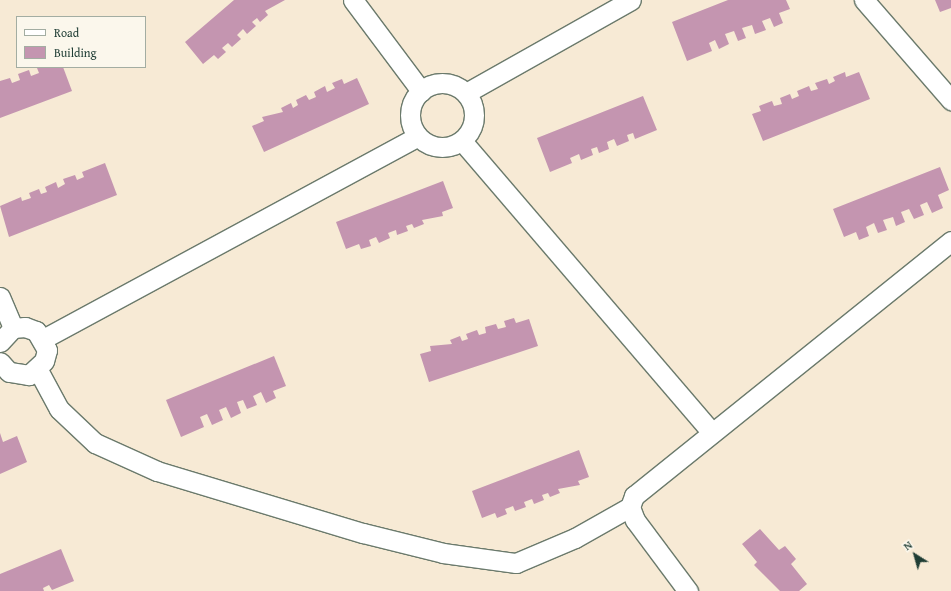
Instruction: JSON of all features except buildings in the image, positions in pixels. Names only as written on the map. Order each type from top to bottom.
[{"type":"street","points":[[353,0],[421,91]]},
{"type":"street","points":[[466,93],[630,0]]},
{"type":"street","points":[[864,0],[951,100]]},
{"type":"street","points":[[444,83],[466,93],[475,118],[462,141],[439,147],[418,136],[411,121],[412,105],[421,91],[444,83]]},
{"type":"street","points":[[43,339],[418,136]]},
{"type":"street","points":[[462,141],[712,433]]},
{"type":"street","points":[[38,370],[59,409],[95,443],[157,472],[443,553],[516,563],[576,538],[630,507],[634,496],[951,242]]},
{"type":"street","points":[[0,297],[13,328]]},
{"type":"street","points":[[0,362],[9,372],[18,376],[38,370],[47,350],[43,339],[36,331],[13,328]]},
{"type":"street","points":[[0,342],[13,328]]},
{"type":"street","points":[[630,507],[635,520],[688,591]]}]
